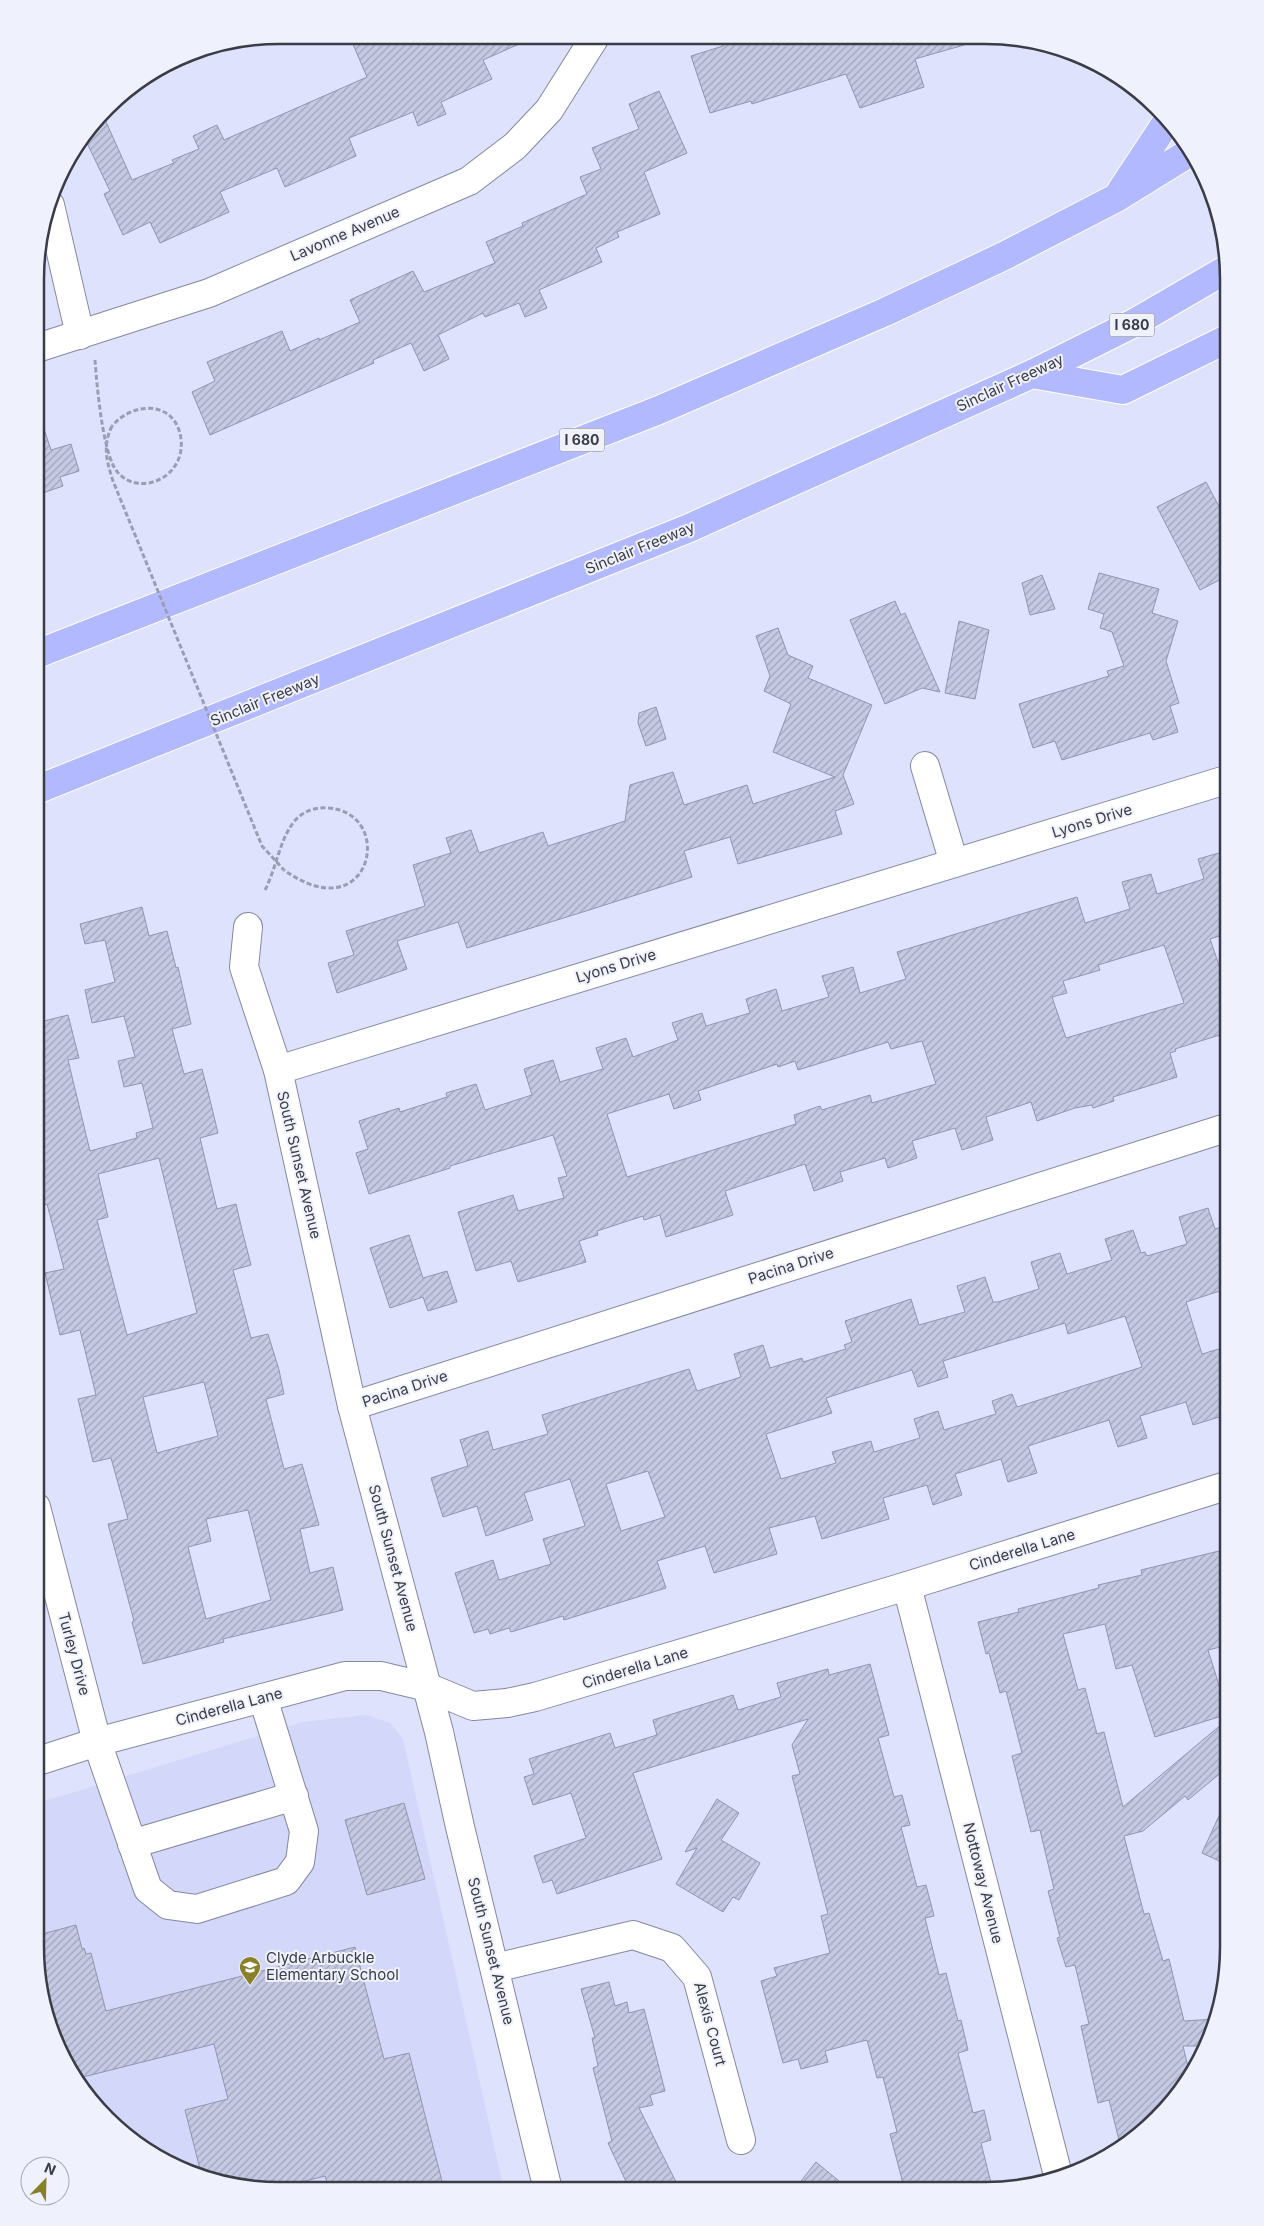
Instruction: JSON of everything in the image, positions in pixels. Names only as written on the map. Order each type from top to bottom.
[{"type":"highway","points":[[1116,198],[1164,126]]},
{"type":"highway","name":"I 680","points":[[44,651],[659,410],[910,300],[1004,256],[1116,198],[1185,155]]},
{"type":"highway","name":"Sinclair Freeway","points":[[44,787],[687,529],[1032,374],[1134,323],[1220,272]]},
{"type":"highway","points":[[1032,374],[1123,390],[1220,342]]},
{"type":"street","name":"Lavonne Avenue","points":[[44,346],[209,293],[469,180],[515,146],[548,110],[590,44]]},
{"type":"street","points":[[53,216],[80,335]]},
{"type":"street","points":[[925,766],[954,863]]},
{"type":"street","name":"Lyons Drive","points":[[278,1070],[1220,782]]},
{"type":"street","name":"South Sunset Avenue","points":[[248,927],[244,967],[278,1070],[352,1406],[427,1687],[546,2182]]},
{"type":"street","name":"Pacina Drive","points":[[352,1406],[1220,1130]]},
{"type":"street","name":"Cinderella Lane","points":[[44,1759],[97,1742],[344,1676],[381,1676],[427,1687],[473,1706],[508,1704],[907,1586],[1220,1488]]},
{"type":"street","name":"Turley Drive","points":[[44,1538],[97,1742],[148,1889],[168,1906],[197,1909],[286,1882],[300,1862],[304,1831],[263,1698]]},
{"type":"street","name":"Nottoway Avenue","points":[[907,1586],[1057,2171]]},
{"type":"street","points":[[132,1844],[294,1796]]},
{"type":"street","name":"Alexis Court","points":[[495,1968],[632,1935],[672,1948],[697,1977],[741,2140]]},
{"type":"path","points":[[95,360],[105,438],[108,448],[114,467],[123,476],[134,482],[145,484],[169,475],[178,463],[180,449],[178,429],[171,417],[162,412],[140,408],[130,410],[119,417],[107,435],[106,440],[106,445],[106,457],[113,481],[262,846],[272,859],[278,865],[294,878],[322,889],[334,889],[355,879],[366,863],[368,841],[360,825],[352,816],[335,808],[317,807],[304,813],[293,823],[287,836],[280,854],[276,863],[273,872],[265,890]]},
{"type":"shaded area","name":"Clyde Arbuckle Elementary School","points":[[367,1715],[390,1723],[403,1739],[502,2182],[264,2182],[233,2178],[203,2170],[161,2151],[124,2124],[92,2090],[68,2051],[56,2023],[48,1993],[44,1962],[44,1801],[303,1722]]},
{"type":"building","points":[[353,44],[519,44],[483,60],[492,79],[441,102],[446,114],[418,126],[413,112],[349,138],[356,156],[285,187],[277,168],[220,192],[229,212],[160,243],[150,222],[123,235],[104,194],[110,191],[87,143],[105,121],[132,180],[174,163],[172,160],[199,149],[193,136],[217,125],[224,140],[367,77]]},
{"type":"building","points":[[722,44],[964,45],[915,59],[924,87],[860,108],[846,74],[752,104],[751,101],[710,113],[691,56],[723,46]]},
{"type":"building","points":[[659,91],[687,153],[644,172],[660,214],[617,232],[619,237],[596,248],[602,262],[539,290],[547,308],[525,317],[519,303],[485,317],[483,313],[438,335],[449,359],[424,371],[411,343],[373,360],[374,363],[210,435],[192,392],[215,381],[207,362],[282,331],[290,351],[360,322],[350,300],[413,271],[424,292],[495,263],[486,242],[523,226],[522,223],[587,194],[580,177],[601,169],[592,148],[639,129],[629,104]]},
{"type":"building","points":[[44,429],[51,450],[71,444],[79,471],[60,477],[63,486],[44,493]]},
{"type":"building","points":[[1206,482],[1220,508],[1220,580],[1200,590],[1157,507]]},
{"type":"building","points":[[1099,573],[1159,589],[1152,613],[1178,621],[1166,661],[1179,703],[1170,706],[1178,732],[1153,740],[1150,733],[1062,760],[1055,741],[1033,748],[1019,704],[1109,676],[1107,671],[1124,666],[1112,632],[1100,628],[1104,614],[1088,609]]},
{"type":"building","points":[[1042,575],[1055,609],[1030,615],[1022,583]]},
{"type":"building","points":[[895,601],[901,615],[905,613],[940,692],[922,688],[885,704],[850,620]]},
{"type":"building","points":[[959,621],[989,630],[975,699],[945,693]]},
{"type":"building","points":[[778,628],[788,655],[813,666],[808,678],[872,705],[843,775],[854,804],[835,811],[842,834],[738,864],[730,837],[684,851],[692,877],[586,911],[467,948],[458,922],[397,941],[407,969],[337,993],[328,963],[354,955],[346,931],[425,906],[413,865],[451,853],[446,838],[471,830],[479,853],[543,832],[548,846],[625,821],[630,785],[673,772],[684,805],[747,785],[753,804],[835,777],[773,752],[791,704],[764,691],[770,676],[756,636]]},
{"type":"building","points":[[656,707],[666,739],[646,746],[638,723],[639,713]]},
{"type":"building","points":[[1220,853],[1220,936],[1210,939],[1220,968],[1220,1035],[1175,1049],[1176,1051],[1170,1053],[1177,1077],[1113,1097],[1114,1101],[1093,1108],[1092,1105],[1075,1108],[1037,1121],[1031,1102],[986,1117],[993,1140],[962,1150],[955,1128],[912,1141],[917,1158],[888,1168],[885,1158],[840,1172],[843,1181],[814,1191],[805,1164],[725,1191],[733,1215],[666,1237],[660,1215],[644,1220],[643,1216],[597,1231],[598,1235],[579,1241],[586,1262],[518,1282],[511,1261],[476,1271],[458,1212],[513,1195],[518,1211],[564,1198],[558,1178],[567,1176],[553,1135],[450,1166],[450,1168],[369,1194],[356,1153],[368,1149],[359,1121],[399,1108],[400,1112],[447,1097],[446,1093],[476,1084],[485,1110],[532,1095],[524,1069],[553,1060],[560,1082],[603,1069],[596,1048],[626,1038],[633,1057],[678,1040],[672,1023],[702,1013],[706,1026],[750,1013],[746,999],[776,989],[782,1011],[829,997],[822,976],[853,967],[860,993],[906,979],[897,952],[1077,897],[1085,923],[1130,909],[1122,882],[1151,874],[1157,894],[1204,879],[1198,859]],"holes":[[[1164,945],[1184,1003],[1066,1038],[1052,997],[1067,993],[1063,981],[1100,970],[1098,965]],[[922,1041],[936,1084],[872,1103],[870,1095],[822,1110],[820,1106],[794,1115],[796,1124],[627,1177],[607,1114],[669,1094],[674,1109],[701,1100],[698,1091],[777,1064],[778,1067],[795,1061],[798,1070],[888,1042],[891,1049]]]},
{"type":"building","points":[[142,907],[149,936],[167,931],[176,968],[178,967],[191,1024],[172,1029],[184,1074],[202,1069],[218,1133],[200,1138],[217,1209],[236,1204],[251,1265],[233,1270],[251,1338],[268,1334],[279,1370],[284,1394],[266,1399],[284,1469],[302,1464],[319,1525],[300,1529],[310,1573],[333,1567],[343,1610],[223,1639],[224,1642],[143,1664],[132,1622],[134,1621],[108,1524],[128,1519],[111,1458],[93,1462],[78,1399],[96,1395],[80,1330],[60,1335],[45,1273],[64,1269],[47,1204],[44,1205],[44,1021],[68,1015],[79,1058],[68,1060],[90,1151],[137,1138],[136,1133],[153,1128],[142,1083],[124,1087],[118,1061],[135,1057],[124,1016],[92,1023],[85,990],[115,982],[105,940],[85,944],[80,924]],"holes":[[[159,1158],[197,1313],[127,1335],[97,1220],[108,1217],[98,1174]],[[204,1382],[218,1436],[157,1453],[143,1397]],[[248,1510],[271,1600],[206,1619],[188,1547],[211,1541],[206,1519]]]},
{"type":"building","points":[[1208,1208],[1215,1229],[1220,1228],[1220,1291],[1186,1302],[1202,1354],[1220,1349],[1220,1417],[1193,1425],[1186,1402],[1140,1416],[1147,1438],[1118,1447],[1109,1420],[1028,1446],[1037,1473],[1008,1482],[1001,1459],[955,1474],[962,1495],[933,1505],[927,1485],[883,1498],[889,1519],[822,1539],[815,1516],[769,1528],[777,1554],[714,1573],[705,1546],[657,1561],[666,1588],[564,1620],[563,1616],[511,1632],[509,1628],[490,1634],[488,1629],[474,1633],[455,1573],[493,1560],[499,1580],[551,1564],[543,1539],[585,1526],[570,1479],[524,1493],[533,1520],[486,1536],[477,1506],[443,1517],[431,1478],[468,1466],[460,1440],[488,1431],[493,1450],[548,1434],[542,1415],[689,1369],[697,1391],[741,1377],[734,1354],[763,1345],[770,1368],[802,1358],[803,1362],[846,1349],[844,1345],[852,1342],[845,1321],[911,1299],[919,1325],[965,1312],[957,1286],[985,1277],[993,1302],[998,1302],[1039,1289],[1031,1262],[1060,1253],[1067,1274],[1112,1260],[1105,1239],[1133,1230],[1141,1253],[1145,1252],[1147,1256],[1187,1244],[1179,1217]],"holes":[[[1125,1316],[1142,1367],[1017,1407],[1012,1394],[992,1401],[996,1414],[944,1430],[938,1411],[914,1419],[920,1438],[874,1452],[871,1441],[832,1452],[836,1463],[781,1479],[766,1434],[832,1413],[826,1398],[912,1370],[918,1387],[948,1377],[943,1361],[1065,1323],[1068,1334]],[[648,1471],[665,1517],[621,1531],[606,1484]]]},
{"type":"building","points":[[409,1235],[423,1278],[447,1271],[457,1302],[428,1311],[423,1297],[390,1308],[370,1248]]},
{"type":"building","points":[[1219,1551],[1220,1647],[1208,1650],[1220,1688],[1220,1717],[1155,1737],[1132,1665],[1116,1669],[1105,1624],[1063,1634],[1078,1690],[1085,1688],[1097,1734],[1104,1732],[1123,1807],[1220,1726],[1220,1773],[1188,1800],[1185,1796],[1143,1831],[1124,1836],[1144,1914],[1149,1913],[1163,1961],[1169,1959],[1184,2021],[1209,2019],[1198,2046],[1183,2046],[1188,2067],[1181,2078],[1162,2102],[1140,2124],[1119,2141],[1109,2100],[1098,2103],[1081,2026],[1089,2024],[1075,1965],[1066,1967],[1057,1938],[1060,1937],[1048,1891],[1054,1889],[1040,1830],[1031,1832],[1012,1756],[1022,1753],[1006,1691],[1000,1693],[989,1653],[986,1654],[978,1622],[1019,1612],[1018,1609],[1099,1588],[1098,1585],[1142,1575],[1141,1570]]},
{"type":"building","points":[[870,1664],[889,1735],[878,1738],[894,1797],[902,1795],[910,1825],[901,1827],[917,1887],[926,1885],[934,1916],[925,1918],[939,1975],[946,1973],[958,2021],[961,2020],[968,2050],[958,2053],[973,2113],[984,2110],[991,2140],[981,2143],[991,2182],[903,2182],[890,2134],[897,2132],[883,2077],[877,2078],[867,2040],[825,2051],[828,2062],[801,2069],[798,2059],[783,2063],[761,1981],[777,1976],[774,1968],[830,1953],[821,1916],[828,1914],[792,1776],[800,1774],[792,1745],[808,1719],[633,1773],[662,1859],[557,1894],[552,1880],[543,1883],[534,1856],[586,1838],[571,1793],[533,1805],[524,1777],[534,1774],[529,1759],[610,1733],[615,1748],[657,1735],[653,1720],[733,1695],[738,1710],[781,1697],[777,1683],[828,1669],[829,1675]]},
{"type":"building","points":[[717,1799],[739,1813],[721,1840],[760,1863],[739,1900],[733,1897],[723,1912],[676,1884],[697,1848],[685,1852]]},
{"type":"building","points":[[404,1803],[425,1879],[367,1895],[345,1820]]},
{"type":"building","points":[[1220,1814],[1220,1861],[1202,1853]]},
{"type":"building","points":[[76,1925],[82,1949],[84,1948],[86,1954],[91,1953],[106,2011],[355,1947],[384,2059],[409,2053],[442,2182],[327,2182],[325,2176],[301,2182],[264,2182],[233,2178],[200,2169],[185,2110],[228,2099],[214,2044],[82,2077],[68,2051],[56,2023],[48,1993],[44,1962],[44,1934]]},
{"type":"building","points":[[609,1982],[615,2006],[627,2002],[629,2013],[644,2009],[665,2091],[650,2095],[653,2105],[639,2108],[676,2182],[626,2182],[608,2143],[612,2141],[593,2068],[598,2066],[592,2038],[595,2038],[581,1989]]},
{"type":"building","points":[[816,2162],[840,2182],[800,2182]]},
{"type":"place","name":"Clyde Arbuckle Elementary School","points":[[250,1986]]}]
